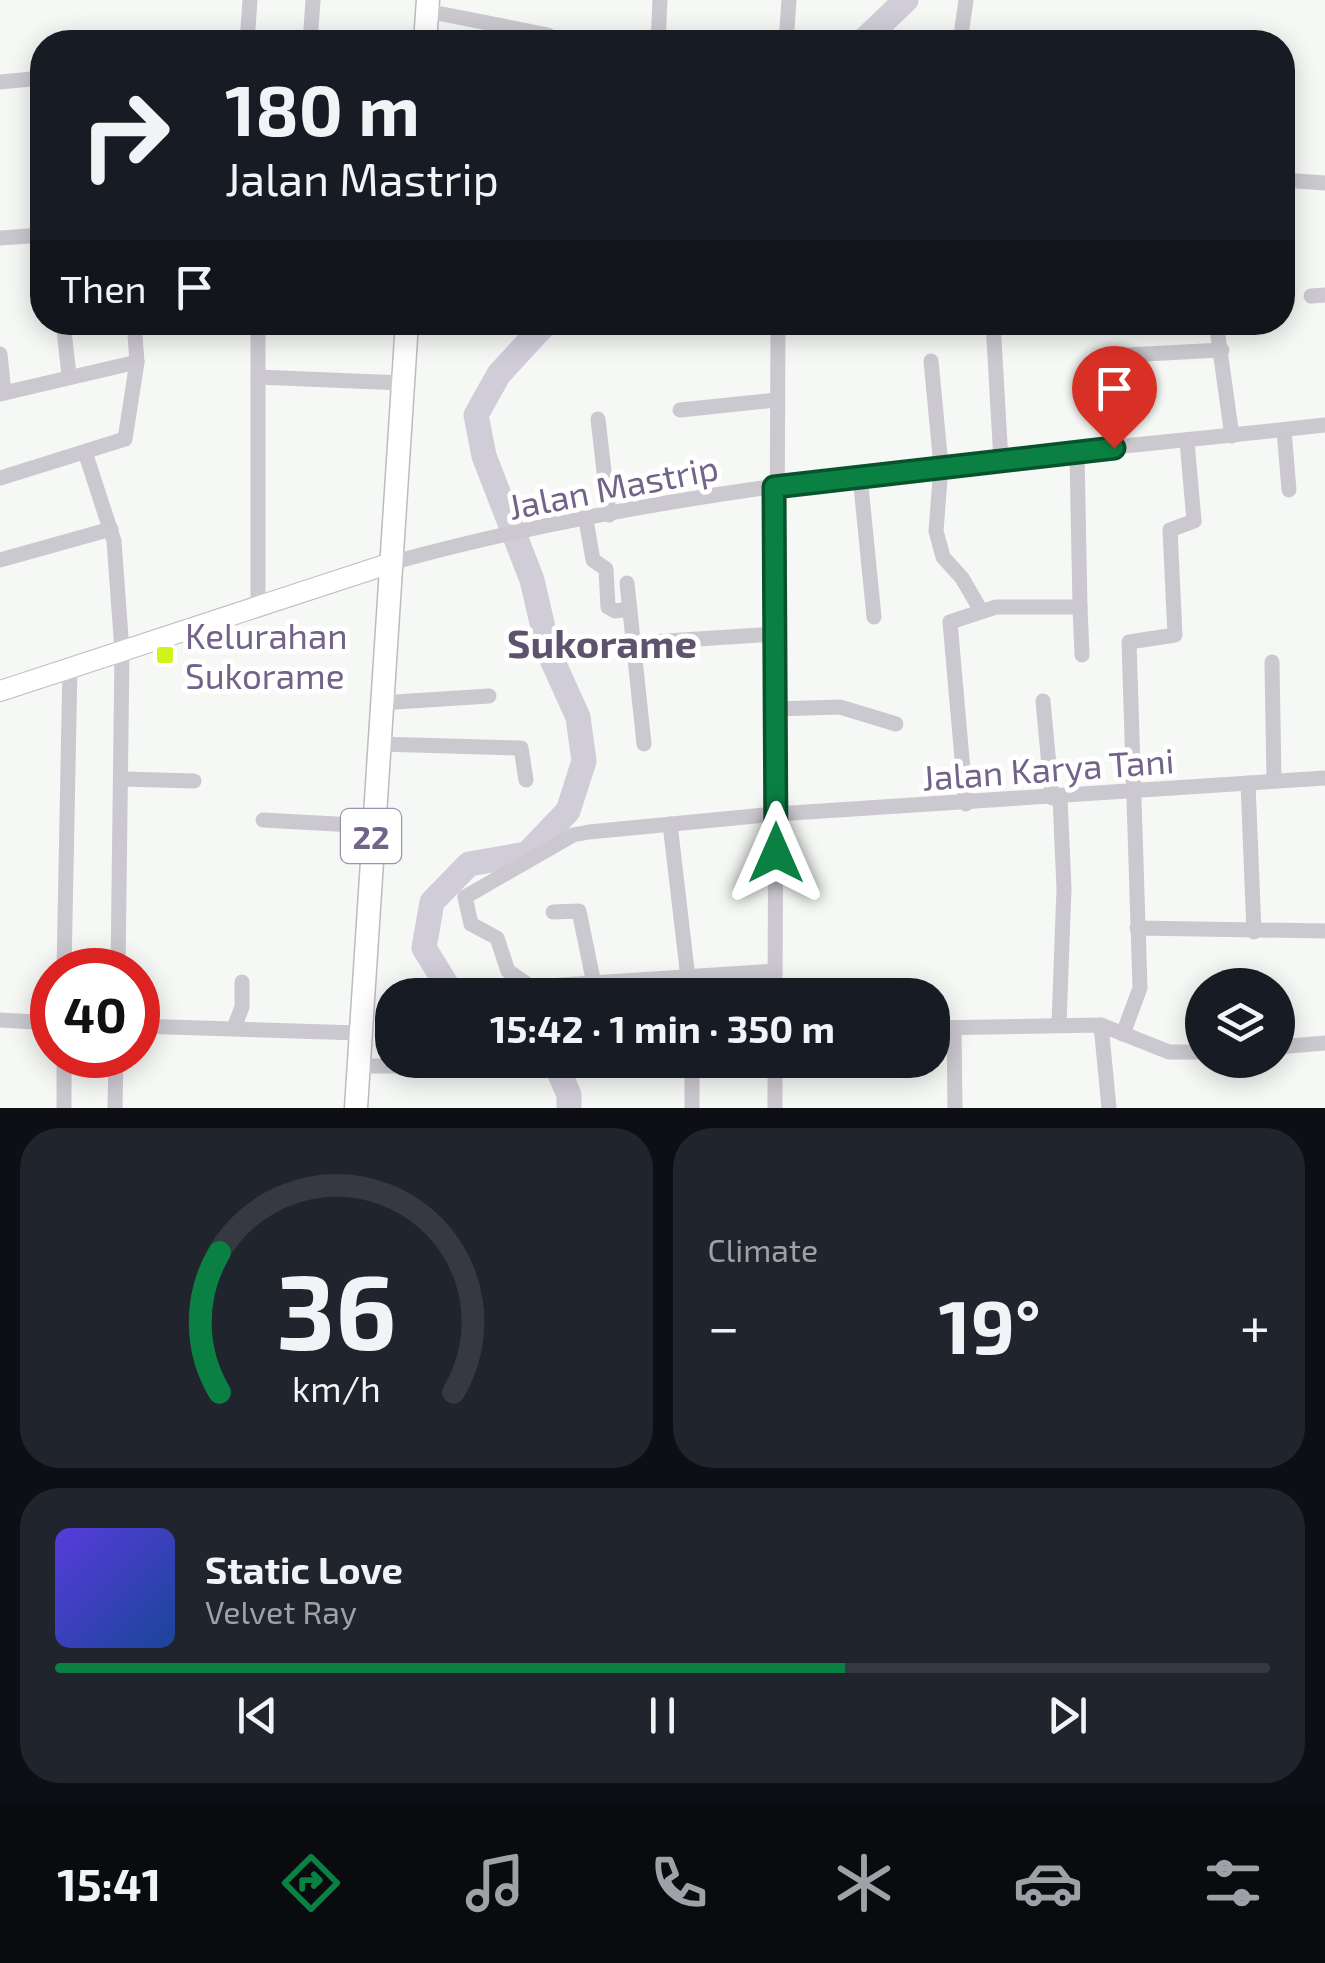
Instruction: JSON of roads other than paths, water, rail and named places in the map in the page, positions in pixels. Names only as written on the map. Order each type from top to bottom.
[{"type":"highway","name":"22","points":[[356,1108],[406,335]]},
{"type":"main road","points":[[0,690],[391,563]]},
{"type":"street","points":[[248,30],[250,0]]},
{"type":"street","points":[[311,30],[313,0]]},
{"type":"street","points":[[659,30],[660,0]]},
{"type":"street","points":[[787,30],[789,0]]},
{"type":"street","points":[[962,30],[966,0]]},
{"type":"street","points":[[427,6],[527,30]]},
{"type":"street","points":[[0,82],[30,79]]},
{"type":"street","points":[[1295,181],[1325,183]]},
{"type":"street","points":[[0,238],[30,236]]},
{"type":"street","points":[[64,335],[69,375]]},
{"type":"street","points":[[0,478],[125,439],[136,362],[135,335]]},
{"type":"street","points":[[258,335],[258,604]]},
{"type":"street","points":[[775,978],[778,335]]},
{"type":"street","points":[[994,335],[1000,461]]},
{"type":"street","points":[[1219,335],[1232,436]]},
{"type":"street","points":[[1114,448],[1114,384],[1107,372],[1107,356],[1222,350]]},
{"type":"street","points":[[0,354],[2,394],[136,362]]},
{"type":"street","points":[[931,361],[941,466],[936,532],[944,556],[980,610]]},
{"type":"street","points":[[258,377],[403,384]]},
{"type":"street","points":[[680,410],[776,400]]},
{"type":"street","points":[[598,419],[609,515]]},
{"type":"street","name":"Jalan Mastrip","points":[[391,563],[609,515],[774,487],[1325,425]]},
{"type":"street","points":[[1284,430],[1290,490]]},
{"type":"street","points":[[1123,1034],[1140,988],[1130,642],[1174,635],[1170,530],[1194,521],[1187,440]]},
{"type":"street","points":[[85,452],[111,529],[122,651],[124,779],[119,948]]},
{"type":"street","points":[[1077,452],[1082,654]]},
{"type":"street","points":[[860,476],[874,618]]},
{"type":"street","points":[[586,520],[593,560],[606,569],[608,607],[615,611],[630,608]]},
{"type":"street","points":[[0,560],[111,529]]},
{"type":"street","points":[[626,582],[644,744]]},
{"type":"street","points":[[966,804],[950,622],[980,610],[1011,605],[1080,607]]},
{"type":"street","points":[[634,643],[774,634]]},
{"type":"street","points":[[1272,662],[1274,781]]},
{"type":"street","points":[[64,948],[70,666]]},
{"type":"street","points":[[380,703],[488,696]]},
{"type":"street","points":[[1043,701],[1064,889],[1059,1024]]},
{"type":"street","points":[[774,709],[840,707],[896,724]]},
{"type":"street","points":[[378,744],[520,748],[526,780]]},
{"type":"street","name":"Jalan Karya Tani","points":[[518,978],[508,970],[497,938],[471,924],[466,897],[573,835],[776,814],[1325,778]]},
{"type":"street","points":[[124,779],[194,780]]},
{"type":"street","points":[[1248,783],[1254,932]]},
{"type":"street","points":[[263,820],[372,826]]},
{"type":"street","points":[[670,824],[688,977]]},
{"type":"street","points":[[553,912],[578,910],[593,978]]},
{"type":"street","points":[[1137,928],[1325,931]]},
{"type":"street","points":[[675,978],[775,970]]},
{"type":"street","points":[[234,1028],[242,1007],[242,982]]},
{"type":"street","points":[[0,1020],[30,1021]]},
{"type":"street","points":[[1101,1024],[1109,1108]]},
{"type":"street","points":[[950,1028],[1101,1024],[1170,1052],[1185,1052]]},
{"type":"street","points":[[160,1026],[359,1033]]},
{"type":"street","points":[[954,1028],[955,1108]]},
{"type":"street","points":[[1295,1046],[1325,1044]]},
{"type":"street","points":[[358,1066],[375,1066]]},
{"type":"street","points":[[64,1078],[64,1108]]},
{"type":"street","points":[[115,1108],[116,1078]]},
{"type":"street","points":[[692,1078],[692,1108]]},
{"type":"street","points":[[775,1078],[776,1108]]},
{"type":"waterway","points":[[875,30],[906,0]]},
{"type":"waterway","points":[[443,978],[424,948],[432,902],[469,864],[527,854],[568,811],[584,761],[578,717],[549,653],[532,580],[484,456],[476,415],[499,374],[535,335]]},
{"type":"waterway","points":[[562,1078],[569,1095],[569,1108]]},
{"type":"place","name":"Kelurahan Sukorame","points":[[165,655]]},
{"type":"district","name":"Sukorame","points":[[602,642]]}]
